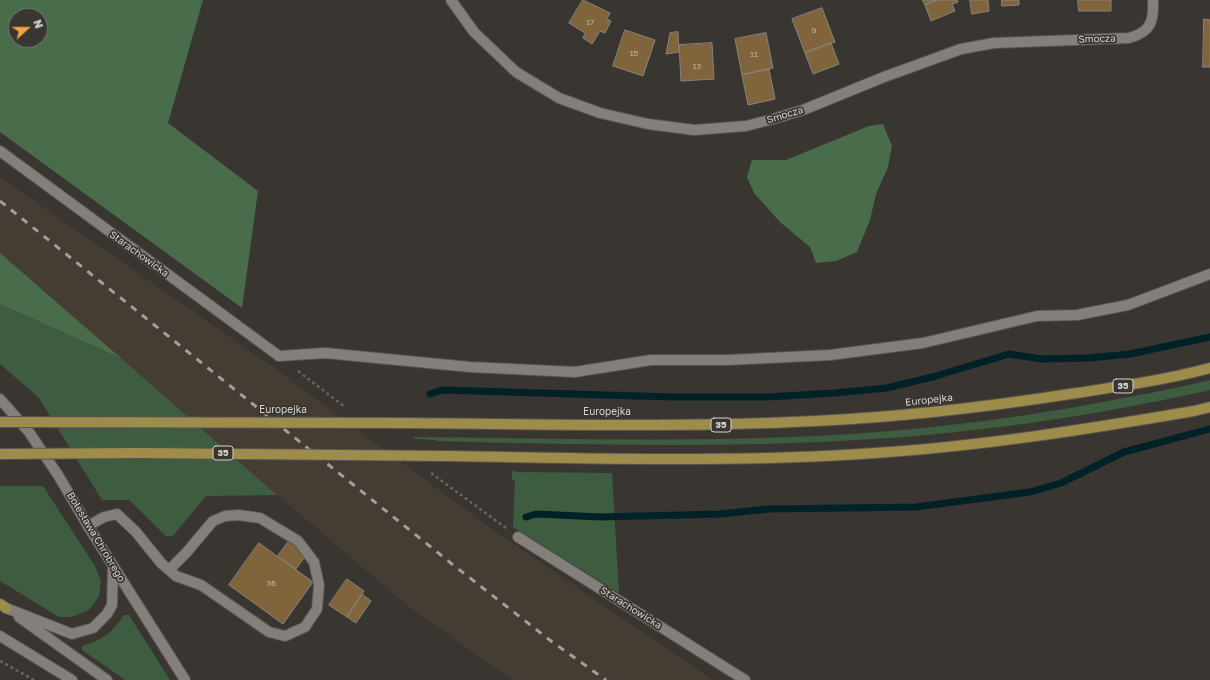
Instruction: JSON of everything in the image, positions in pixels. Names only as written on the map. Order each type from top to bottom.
[{"type":"main road","name":"Europejka","points":[[0,422],[723,425],[816,422],[902,416],[1036,400],[1166,379],[1210,368]]},
{"type":"main road","name":"35","points":[[0,454],[147,453],[722,459],[877,453],[1042,436],[1194,411],[1210,407]]},
{"type":"street","name":"Smocza","points":[[451,0],[474,32],[516,72],[559,98],[600,113],[648,124],[694,130],[746,126],[774,119],[803,110],[884,77],[961,49],[1001,43],[1129,38],[1140,35],[1149,27],[1154,15],[1153,0]]},
{"type":"street","name":"Starachowicka","points":[[0,151],[279,356],[325,353],[470,367],[575,372],[651,360],[727,360],[830,355],[923,343],[1037,316],[1077,315],[1128,305],[1210,274]]},
{"type":"street","name":"Bolesława Chrobrego","points":[[0,399],[30,432],[185,680]]},
{"type":"street","points":[[88,526],[104,517],[117,514],[136,532],[169,570],[176,576],[201,585],[269,632],[285,636],[306,627],[318,609],[319,584],[314,562],[298,541],[260,518],[238,515],[225,516],[213,522],[186,554],[169,570]]},
{"type":"street","name":"Starachowicka","points":[[518,537],[745,680]]},
{"type":"street","points":[[3,606],[72,634],[93,628],[108,614],[112,605],[113,566]]},
{"type":"street","points":[[3,606],[107,680]]},
{"type":"street","points":[[0,636],[72,680]]},
{"type":"path","points":[[0,661],[34,680]]},
{"type":"shaded area","points":[[0,177],[269,364],[496,532],[713,680],[512,680],[409,607],[277,495],[0,253]]},
{"type":"green space","points":[[0,0],[203,0],[168,123],[258,191],[242,308],[0,132]]},
{"type":"green space","points":[[883,124],[892,146],[888,167],[876,194],[870,220],[857,252],[836,261],[816,263],[810,247],[780,222],[754,193],[747,177],[752,160],[786,160],[869,126]]},
{"type":"green space","points":[[0,253],[122,359],[0,304]]},
{"type":"green space","points":[[0,304],[122,359],[277,495],[206,496],[173,536],[166,536],[129,500],[102,500],[39,398],[0,364]]},
{"type":"green space","points":[[1210,380],[1210,390],[1107,411],[1002,427],[950,433],[845,441],[659,445],[437,441],[415,439],[413,437],[697,439],[831,435],[911,429],[990,420],[1108,401]]},
{"type":"green space","points":[[512,471],[612,473],[619,593],[513,527],[515,480],[512,480]]},
{"type":"green space","points":[[0,486],[43,486],[95,566],[101,580],[99,596],[89,610],[72,617],[59,617],[0,581]]},
{"type":"green space","points":[[124,615],[129,615],[170,680],[125,680],[82,650],[82,646],[96,641],[111,631]]},
{"type":"building","points":[[583,0],[610,13],[607,19],[611,21],[605,33],[600,31],[592,44],[583,38],[585,33],[569,23]]},
{"type":"building","points":[[923,0],[937,0],[925,5]]},
{"type":"building","points":[[937,0],[957,0],[958,2],[952,4],[955,11],[931,21],[925,5]]},
{"type":"building","points":[[970,0],[988,0],[989,11],[972,14]]},
{"type":"building","points":[[1002,0],[1019,0],[1019,5],[1002,6]]},
{"type":"building","points":[[1078,0],[1111,0],[1111,11],[1079,11]]},
{"type":"building","points":[[822,8],[835,42],[805,53],[792,19]]},
{"type":"building","points":[[1204,19],[1210,20],[1210,67],[1203,67]]},
{"type":"building","points":[[625,30],[655,40],[643,76],[613,66]]},
{"type":"building","points":[[678,32],[679,52],[666,54],[670,33]]},
{"type":"building","points":[[766,33],[773,68],[742,75],[735,39]]},
{"type":"building","points":[[712,43],[714,79],[681,81],[679,45]]},
{"type":"building","points":[[831,43],[839,64],[813,74],[805,53]]},
{"type":"building","points":[[769,69],[775,99],[748,105],[742,75]]},
{"type":"building","points":[[289,541],[307,554],[296,569],[278,556]]},
{"type":"building","points":[[259,543],[313,582],[283,624],[229,585]]},
{"type":"building","points":[[347,579],[364,591],[347,617],[329,605]]},
{"type":"building","points":[[362,594],[371,601],[356,623],[347,617]]},
{"type":"waterway","points":[[430,394],[442,390],[672,397],[767,397],[835,393],[887,388],[936,376],[1009,354],[1042,359],[1089,358],[1130,354],[1210,337]]},
{"type":"waterway","points":[[526,517],[536,514],[600,517],[720,514],[769,509],[916,507],[1030,492],[1061,483],[1124,452],[1210,429]]},
{"type":"railway","points":[[0,201],[452,564],[551,641],[606,680]]}]
